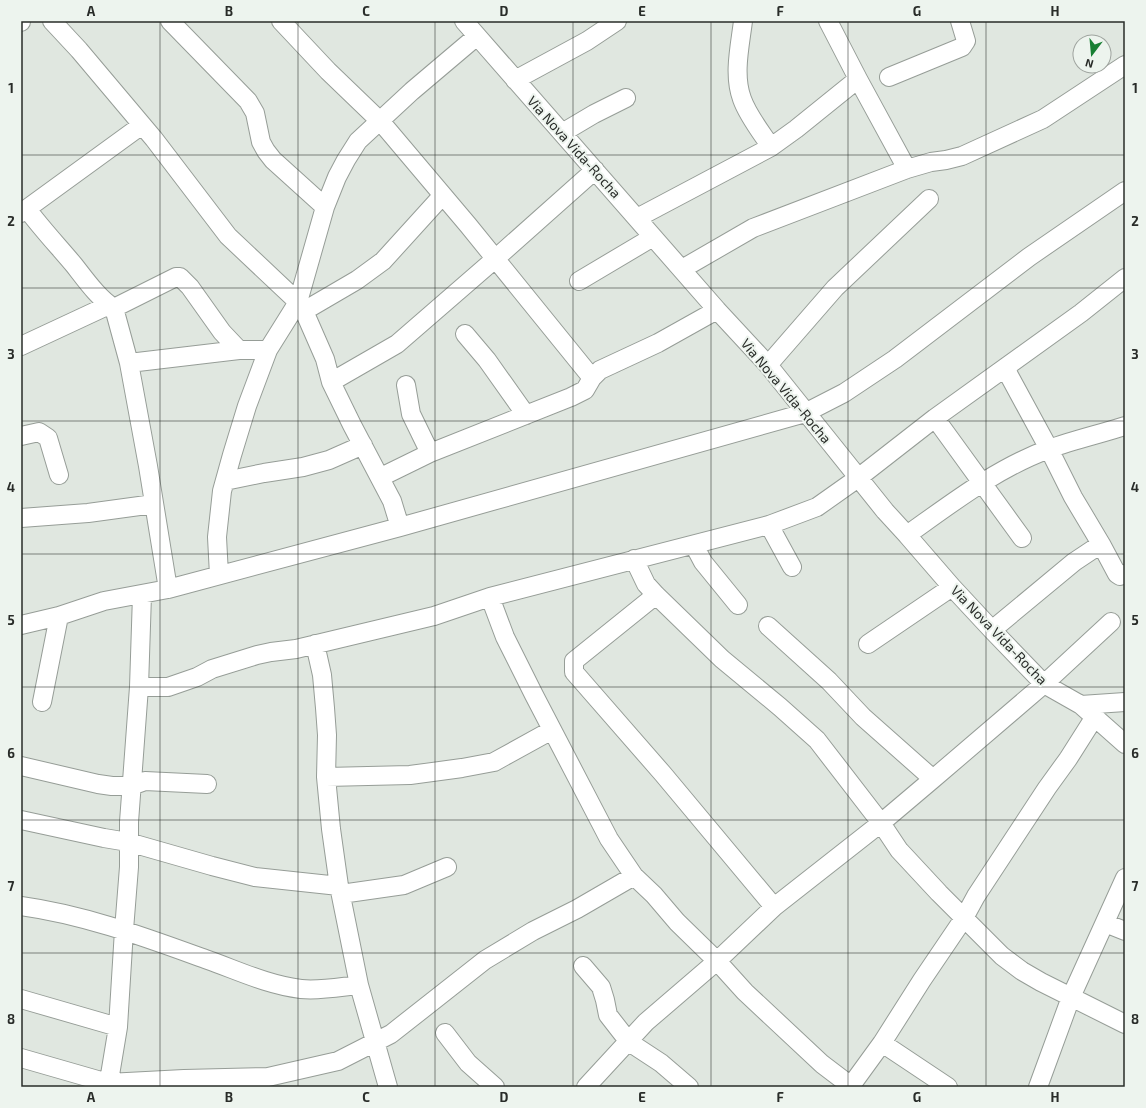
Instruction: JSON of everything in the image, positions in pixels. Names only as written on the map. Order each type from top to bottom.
[{"type":"street","points":[[52,21],[79,50],[154,139],[228,236],[301,307],[324,359],[331,382],[392,501],[400,527]]},
{"type":"street","points":[[170,21],[248,101],[255,113],[261,142],[273,160],[325,207]]},
{"type":"street","points":[[281,21],[328,71],[380,122],[592,378]]},
{"type":"street","name":"Via Nova Vida-Rocha","points":[[464,21],[717,310],[768,365],[884,511],[952,587],[1044,684],[1081,705],[1125,744]]},
{"type":"street","points":[[515,80],[586,41],[617,21]]},
{"type":"street","points":[[743,21],[738,82],[742,99],[771,147]]},
{"type":"street","points":[[828,21],[907,169]]},
{"type":"street","points":[[889,77],[962,47],[966,41],[960,21]]},
{"type":"street","points":[[219,575],[217,537],[222,491],[245,413],[268,350],[301,307],[325,207],[337,177],[358,141],[412,91],[478,36]]},
{"type":"street","points":[[682,269],[753,228],[907,169],[931,162],[962,156],[1043,119],[1125,65]]},
{"type":"street","points":[[637,218],[771,147],[796,129],[858,79]]},
{"type":"street","points":[[562,133],[594,114],[626,98]]},
{"type":"street","points":[[142,125],[24,211],[112,307],[129,363],[168,589]]},
{"type":"street","points":[[331,382],[397,344],[595,170]]},
{"type":"street","points":[[21,625],[59,616],[104,601],[168,589],[400,527],[805,413],[844,393],[885,366],[1029,257],[1125,191]]},
{"type":"street","points":[[301,307],[357,280],[383,261],[442,196]]},
{"type":"street","points":[[768,365],[835,288],[929,199]]},
{"type":"street","points":[[579,281],[653,237]]},
{"type":"street","points":[[21,346],[112,307],[176,277],[180,277],[190,287],[222,332],[239,350]]},
{"type":"street","points":[[139,687],[168,686],[197,677],[218,667],[256,655],[296,649],[339,640],[434,616],[490,597],[769,525],[817,507],[858,478],[935,418],[1081,313],[1125,278]]},
{"type":"street","points":[[380,477],[430,453],[571,397],[585,390],[592,378],[608,365],[658,342],[717,310]]},
{"type":"street","points":[[465,334],[487,360],[526,415]]},
{"type":"street","points":[[129,363],[239,350],[268,350]]},
{"type":"street","points":[[1005,368],[1073,497],[1102,544],[1117,574],[1120,576],[1125,574]]},
{"type":"street","points":[[406,385],[411,414],[430,453]]},
{"type":"street","points":[[935,418],[1022,538]]},
{"type":"street","points":[[907,535],[981,483],[1014,465],[1049,449],[1125,426]]},
{"type":"street","points":[[21,436],[39,432],[48,438],[59,475]]},
{"type":"street","points":[[225,481],[264,472],[303,467],[329,460],[363,445]]},
{"type":"street","points":[[21,518],[88,513],[154,504]]},
{"type":"street","points":[[769,525],[792,567]]},
{"type":"street","points":[[992,630],[1069,566],[1102,544]]},
{"type":"street","points":[[694,545],[703,562],[738,605]]},
{"type":"street","points":[[634,559],[646,584],[656,595],[722,660],[817,740],[881,823],[899,850],[1002,956],[1022,972],[1125,1024]]},
{"type":"street","points":[[868,644],[952,587]]},
{"type":"street","points":[[108,1085],[118,1027],[129,867],[128,842],[131,786],[139,687],[142,595]]},
{"type":"street","points":[[656,595],[574,661],[574,672],[663,774],[774,907]]},
{"type":"street","points":[[490,597],[505,637],[552,730],[609,839],[634,876],[654,895],[677,922],[717,961],[744,992],[822,1064],[850,1086],[882,1043],[964,918],[976,896],[1094,718]]},
{"type":"street","points":[[42,702],[59,616]]},
{"type":"street","points":[[586,1087],[646,1022],[717,961],[774,907],[881,823],[1044,684],[1111,622]]},
{"type":"street","points":[[768,626],[829,681],[863,717],[933,779]]},
{"type":"street","points":[[315,644],[322,675],[326,714],[326,777],[331,829],[340,890],[358,985],[388,1087]]},
{"type":"street","points":[[1081,705],[1125,702]]},
{"type":"street","points":[[326,777],[410,775],[494,762],[552,730]]},
{"type":"street","points":[[21,766],[98,784],[131,786],[145,781],[207,784]]},
{"type":"street","points":[[21,820],[128,842],[255,877],[303,881],[340,890],[404,885],[447,867]]},
{"type":"street","points":[[21,1058],[108,1085],[184,1079],[268,1077],[338,1061],[391,1034],[484,960],[533,931],[577,909],[634,876]]},
{"type":"street","points":[[1038,1087],[1071,998],[1125,878]]},
{"type":"street","points":[[21,906],[47,910],[124,930],[269,983],[308,989],[358,985]]},
{"type":"street","points":[[1105,923],[1125,931]]},
{"type":"street","points":[[583,966],[601,987],[608,1014],[629,1042],[661,1063],[689,1087]]},
{"type":"street","points":[[21,999],[118,1027]]},
{"type":"street","points":[[444,1033],[468,1063],[495,1087]]},
{"type":"street","points":[[882,1043],[948,1087]]}]
